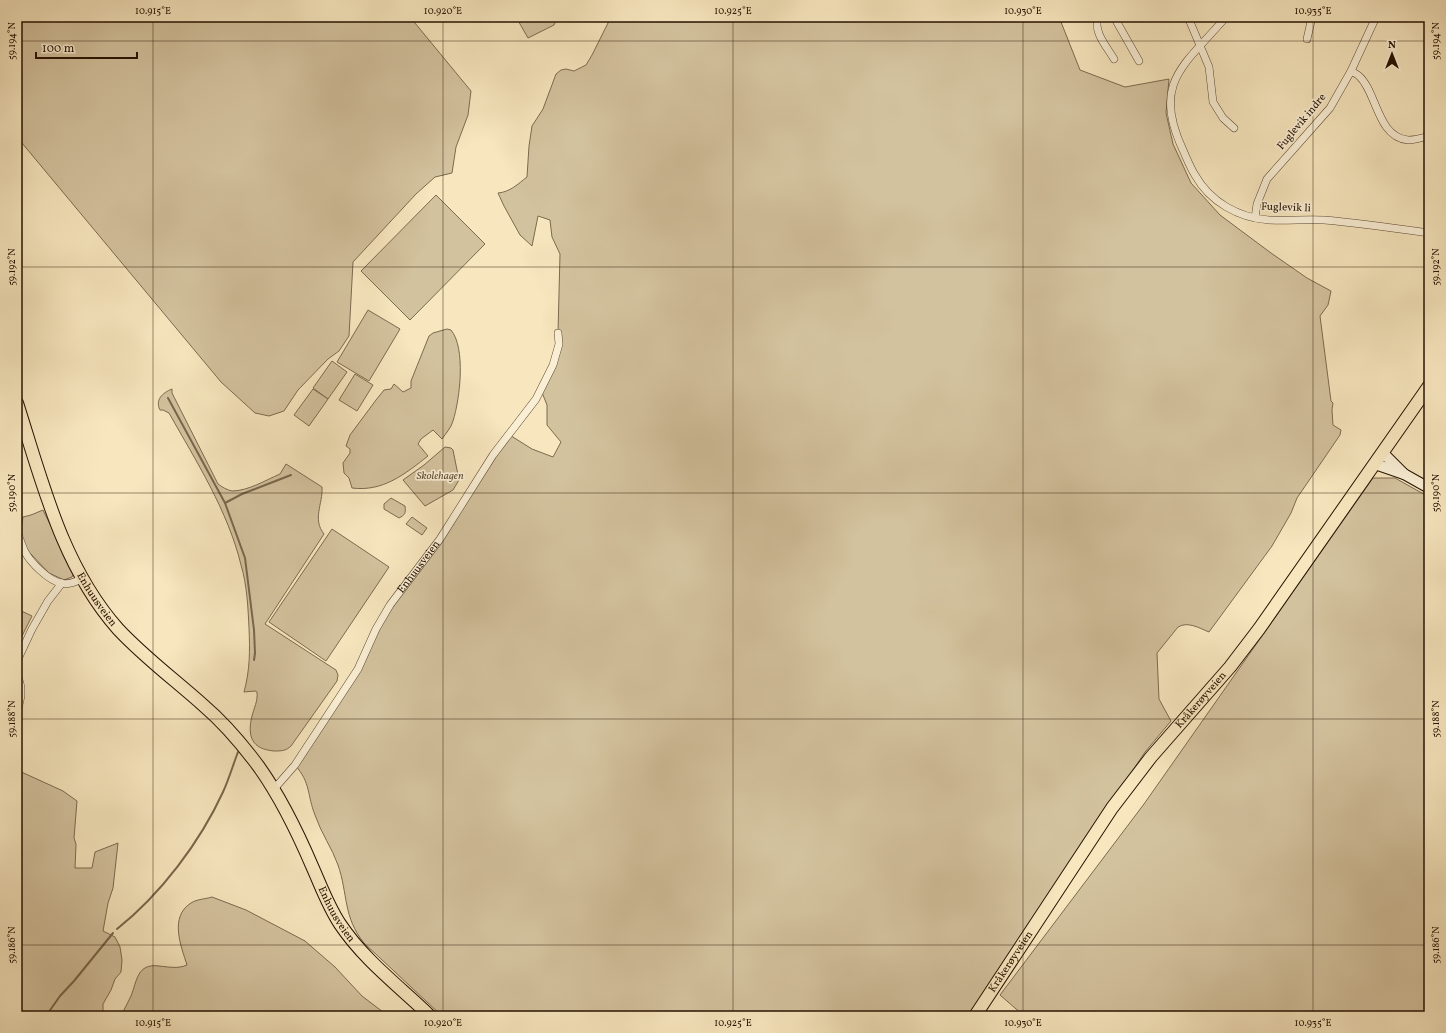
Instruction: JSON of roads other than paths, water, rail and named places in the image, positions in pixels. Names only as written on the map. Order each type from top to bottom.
[{"type":"main road","name":"Kråkerøyveien","points":[[975,1016],[1112,808],[1151,757],[1230,667],[1259,630],[1429,386]]},
{"type":"main road","name":"Enhuusveien","points":[[17,403],[54,519],[82,579],[100,607],[119,630],[139,650],[203,704],[228,729],[250,755],[274,789],[296,831],[326,900],[339,923],[359,950],[430,1016]]},
{"type":"main road","points":[[1383,452],[1404,474]]},
{"type":"main road","points":[[1375,464],[1404,474],[1429,488]]},
{"type":"street","points":[[1098,17],[1096,24],[1099,33],[1114,59]]},
{"type":"street","points":[[1114,17],[1139,61]]},
{"type":"street","points":[[1188,17],[1209,67],[1213,102],[1223,118],[1234,128]]},
{"type":"street","name":"Fuglevik li","points":[[1226,17],[1184,64],[1170,93],[1172,117],[1180,143],[1195,175],[1202,186],[1217,202],[1239,213],[1254,218],[1268,220],[1320,220],[1351,222],[1429,233]]},
{"type":"street","points":[[1307,39],[1312,17]]},
{"type":"street","name":"Fuglevik indre","points":[[1254,218],[1257,204],[1267,179],[1330,108],[1352,71],[1376,17]]},
{"type":"street","points":[[1352,71],[1363,80],[1376,110],[1392,133],[1399,138],[1408,140],[1429,136]]},
{"type":"street","name":"Enhuusveien","points":[[274,789],[295,765],[358,669],[376,629],[390,605],[440,539],[493,455],[536,399],[553,365],[559,344],[558,333]]},
{"type":"street","points":[[17,532],[28,557],[50,578],[62,583],[70,583],[82,579]]},
{"type":"street","points":[[17,661],[32,629],[48,601],[62,583]]},
{"type":"street","points":[[17,673],[21,687],[21,696],[17,714]]},
{"type":"waterway","points":[[168,398],[225,503],[245,558],[254,630],[254,660]]},
{"type":"waterway","points":[[225,503],[242,494],[291,475]]},
{"type":"waterway","points":[[117,929],[149,900],[191,848],[214,811],[238,752]]},
{"type":"waterway","points":[[46,1016],[60,996],[113,933]]},
{"type":"park label","name":"Skolehagen","points":[[440,476]]}]
